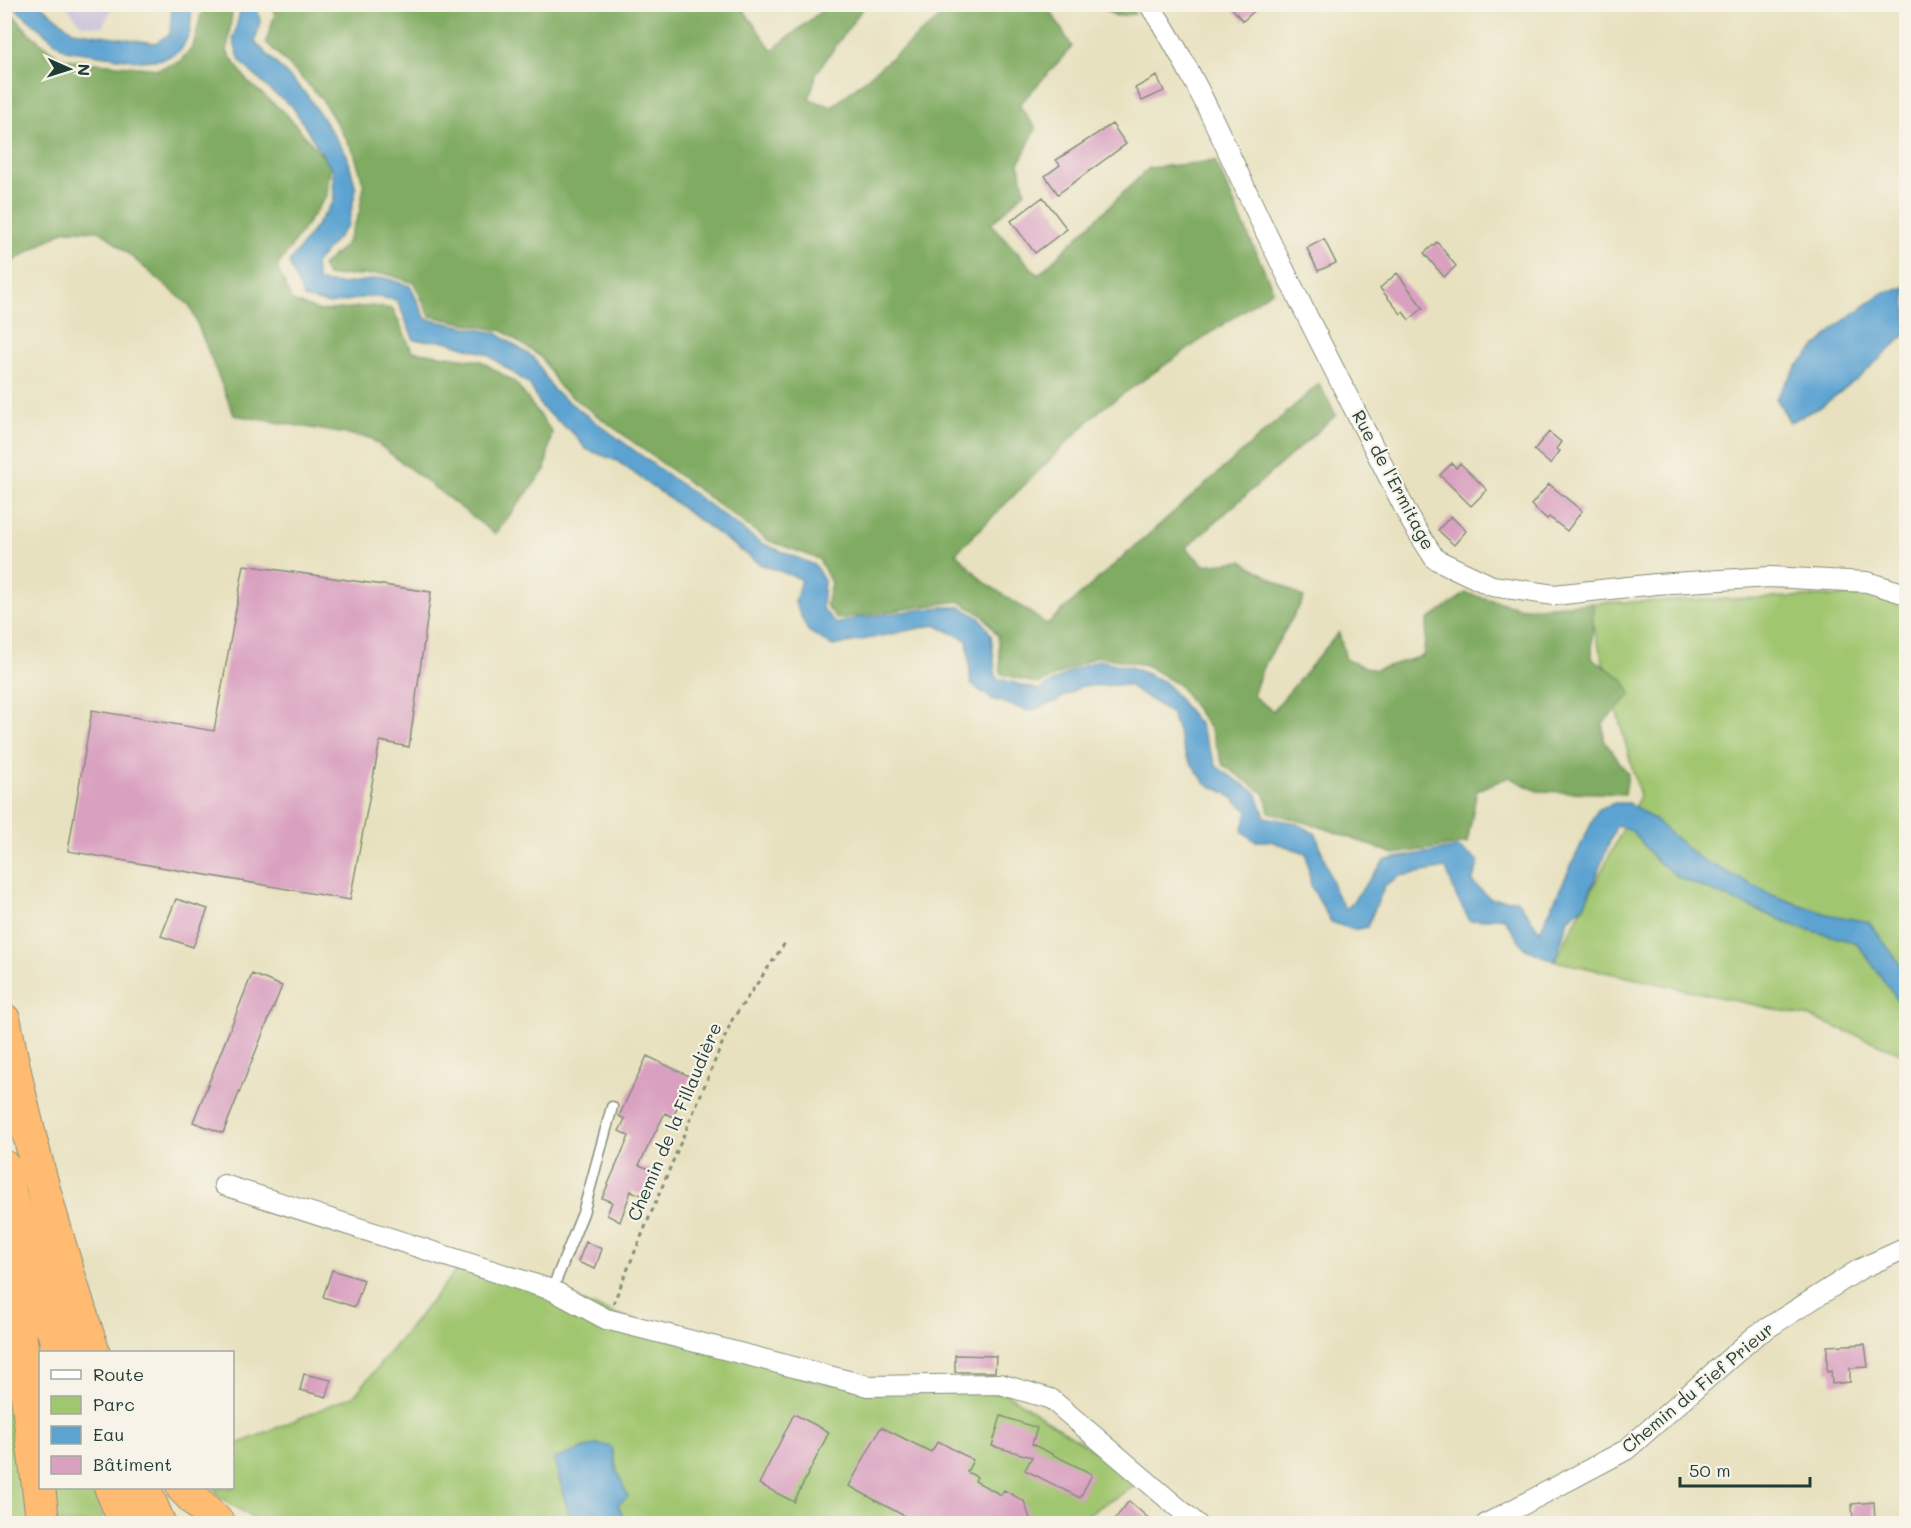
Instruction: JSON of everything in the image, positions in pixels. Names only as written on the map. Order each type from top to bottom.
[{"type":"highway","points":[[4,1020],[43,1193],[92,1351]]},
{"type":"highway","points":[[4,1167],[11,1197],[59,1351]]},
{"type":"highway","points":[[4,1232],[15,1294],[43,1524]]},
{"type":"highway","points":[[69,1280],[94,1308],[109,1351]]},
{"type":"highway","points":[[111,1489],[126,1524]]},
{"type":"highway","points":[[144,1489],[159,1524]]},
{"type":"highway","points":[[184,1489],[219,1524]]},
{"type":"street","name":"Rue de l'Ermitage","points":[[1149,4],[1170,34],[1196,83],[1273,247],[1412,523],[1435,559],[1492,586],[1554,595],[1656,584],[1770,577],[1867,582],[1906,594]]},
{"type":"street","points":[[224,1185],[552,1290],[606,1319],[868,1386],[1000,1384],[1051,1400],[1197,1524]]},
{"type":"street","name":"Chemin du Fief Prieur","points":[[1486,1524],[1626,1450],[1755,1336],[1860,1269],[1906,1248]]},
{"type":"lane","points":[[552,1290],[583,1212],[612,1107]]},
{"type":"path","name":"Chemin de la Fillaudière","points":[[606,1319],[732,1020],[785,943]]},
{"type":"shaded area","points":[[65,5],[113,5],[103,27],[82,25]]},
{"type":"green space","points":[[5,5],[28,32],[60,58],[158,69],[179,62],[193,47],[201,15],[210,7],[233,5],[227,52],[248,82],[286,114],[330,165],[327,195],[277,267],[292,301],[320,311],[372,306],[393,309],[412,351],[481,361],[516,383],[552,432],[545,470],[495,534],[370,438],[234,415],[190,306],[101,231],[65,230],[5,266]]},
{"type":"green space","points":[[272,5],[740,5],[772,50],[829,5],[865,5],[817,72],[809,99],[832,107],[955,5],[1047,5],[1072,47],[1019,105],[1036,128],[1019,164],[1025,192],[991,224],[1038,275],[1149,168],[1215,161],[1273,290],[1100,410],[956,553],[983,581],[1047,624],[1319,384],[1336,415],[1186,548],[1204,565],[1242,561],[1304,598],[1262,669],[1253,696],[1273,711],[1339,632],[1346,660],[1374,670],[1423,656],[1428,620],[1466,593],[1522,608],[1593,603],[1592,658],[1623,679],[1631,694],[1603,723],[1604,740],[1628,774],[1625,794],[1537,791],[1509,777],[1477,790],[1467,843],[1394,854],[1324,828],[1269,812],[1265,794],[1223,765],[1211,730],[1179,685],[1146,665],[1097,656],[1039,684],[1001,674],[998,636],[984,616],[959,601],[837,619],[826,605],[831,583],[819,559],[767,540],[561,389],[541,357],[503,331],[430,316],[414,283],[387,274],[327,276],[322,266],[346,244],[359,214],[364,186],[354,152],[321,98],[266,42],[275,14]]},
{"type":"green space","points":[[1099,5],[1128,5],[1135,14],[1116,16]]},
{"type":"green space","points":[[1906,594],[1906,1055],[1810,1017],[1555,961],[1640,796],[1587,603]]},
{"type":"green space","points":[[463,1262],[820,1383],[1007,1394],[1142,1482],[1071,1524],[263,1524],[219,1497],[215,1489],[234,1489],[234,1446],[355,1395]]},
{"type":"green space","points":[[4,1317],[32,1523],[5,1523]]},
{"type":"green space","points":[[50,1489],[91,1489],[105,1523],[55,1523]]},
{"type":"water","points":[[11,5],[40,5],[73,31],[155,43],[170,34],[172,5],[192,5],[190,32],[181,50],[164,59],[140,61],[65,50]]},
{"type":"water","points":[[234,5],[257,5],[260,22],[255,42],[307,95],[347,155],[356,189],[348,225],[315,264],[318,282],[343,284],[385,278],[410,286],[426,319],[496,333],[534,358],[554,391],[650,462],[761,543],[815,565],[824,581],[822,608],[836,624],[857,618],[941,607],[961,607],[981,619],[991,635],[996,678],[1039,690],[1072,671],[1098,660],[1133,668],[1165,682],[1199,724],[1217,767],[1256,793],[1265,817],[1296,823],[1316,834],[1336,894],[1346,910],[1385,860],[1458,847],[1479,862],[1472,882],[1491,899],[1517,900],[1540,931],[1598,809],[1615,803],[1629,803],[1652,818],[1699,858],[1774,896],[1827,914],[1869,922],[1906,972],[1906,1003],[1898,1001],[1857,943],[1798,927],[1678,877],[1656,860],[1631,830],[1616,826],[1585,904],[1568,920],[1555,961],[1525,949],[1503,917],[1470,921],[1456,896],[1446,868],[1400,876],[1385,885],[1367,927],[1354,930],[1331,922],[1311,886],[1306,853],[1270,841],[1255,841],[1242,831],[1248,811],[1226,793],[1206,784],[1186,756],[1172,714],[1128,685],[1081,686],[1055,702],[1029,711],[992,699],[971,684],[967,640],[935,625],[833,646],[808,631],[795,603],[801,579],[760,564],[617,461],[586,449],[574,434],[542,408],[530,385],[487,354],[445,341],[414,340],[397,300],[371,296],[330,304],[304,298],[289,263],[334,201],[333,171],[292,106],[271,91],[240,61],[233,40],[241,8]]},
{"type":"water","points":[[1906,286],[1906,334],[1860,377],[1822,406],[1790,422],[1776,398],[1797,366],[1838,325],[1884,292],[1902,289]]},
{"type":"water","points":[[597,1444],[612,1447],[617,1471],[628,1497],[618,1504],[625,1523],[571,1523],[554,1459]]},
{"type":"building","points":[[1228,4],[1262,4],[1243,21]]},
{"type":"building","points":[[1157,76],[1164,91],[1142,101],[1135,88]]},
{"type":"building","points":[[1112,124],[1126,144],[1058,194],[1045,176],[1060,165],[1056,160]]},
{"type":"building","points":[[1043,197],[1067,229],[1035,253],[1011,221]]},
{"type":"building","points":[[1324,239],[1336,263],[1318,271],[1307,248]]},
{"type":"building","points":[[1437,242],[1456,266],[1444,277],[1424,253]]},
{"type":"building","points":[[1397,273],[1423,308],[1409,320],[1403,312],[1401,314],[1380,288]]},
{"type":"building","points":[[1549,432],[1561,442],[1556,449],[1560,451],[1550,464],[1534,450]]},
{"type":"building","points":[[1452,463],[1456,468],[1460,463],[1487,490],[1471,506],[1440,475]]},
{"type":"building","points":[[1549,484],[1582,511],[1567,531],[1549,517],[1547,519],[1531,505]]},
{"type":"building","points":[[1451,516],[1466,531],[1454,545],[1438,530]]},
{"type":"building","points":[[244,565],[431,592],[409,747],[380,741],[350,900],[68,851],[92,710],[214,731]]},
{"type":"building","points":[[176,899],[208,909],[193,947],[161,936]]},
{"type":"building","points":[[252,974],[282,986],[223,1133],[193,1122]]},
{"type":"building","points":[[647,1056],[691,1077],[673,1117],[665,1113],[639,1165],[655,1171],[644,1196],[631,1191],[620,1222],[607,1215],[612,1202],[602,1198],[629,1136],[619,1131],[625,1119],[619,1116]]},
{"type":"building","points":[[586,1242],[602,1249],[595,1269],[578,1262]]},
{"type":"building","points":[[332,1270],[364,1280],[355,1307],[323,1297]]},
{"type":"building","points":[[1865,1344],[1868,1367],[1850,1368],[1850,1382],[1832,1384],[1831,1371],[1827,1372],[1827,1346]]},
{"type":"building","points":[[955,1355],[996,1356],[995,1372],[955,1372]]},
{"type":"building","points":[[304,1374],[331,1380],[327,1397],[300,1390]]},
{"type":"building","points":[[794,1414],[829,1432],[794,1502],[759,1484]]},
{"type":"building","points":[[1001,1416],[1037,1428],[1032,1444],[1092,1474],[1080,1498],[1025,1470],[1032,1457],[992,1446]]},
{"type":"building","points":[[881,1427],[931,1452],[938,1441],[973,1460],[967,1472],[977,1477],[975,1481],[1001,1495],[1004,1490],[1024,1501],[1032,1524],[919,1524],[849,1486]]},
{"type":"building","points":[[1129,1501],[1155,1524],[1111,1524]]},
{"type":"building","points":[[1874,1502],[1875,1524],[1853,1524],[1852,1504]]}]
